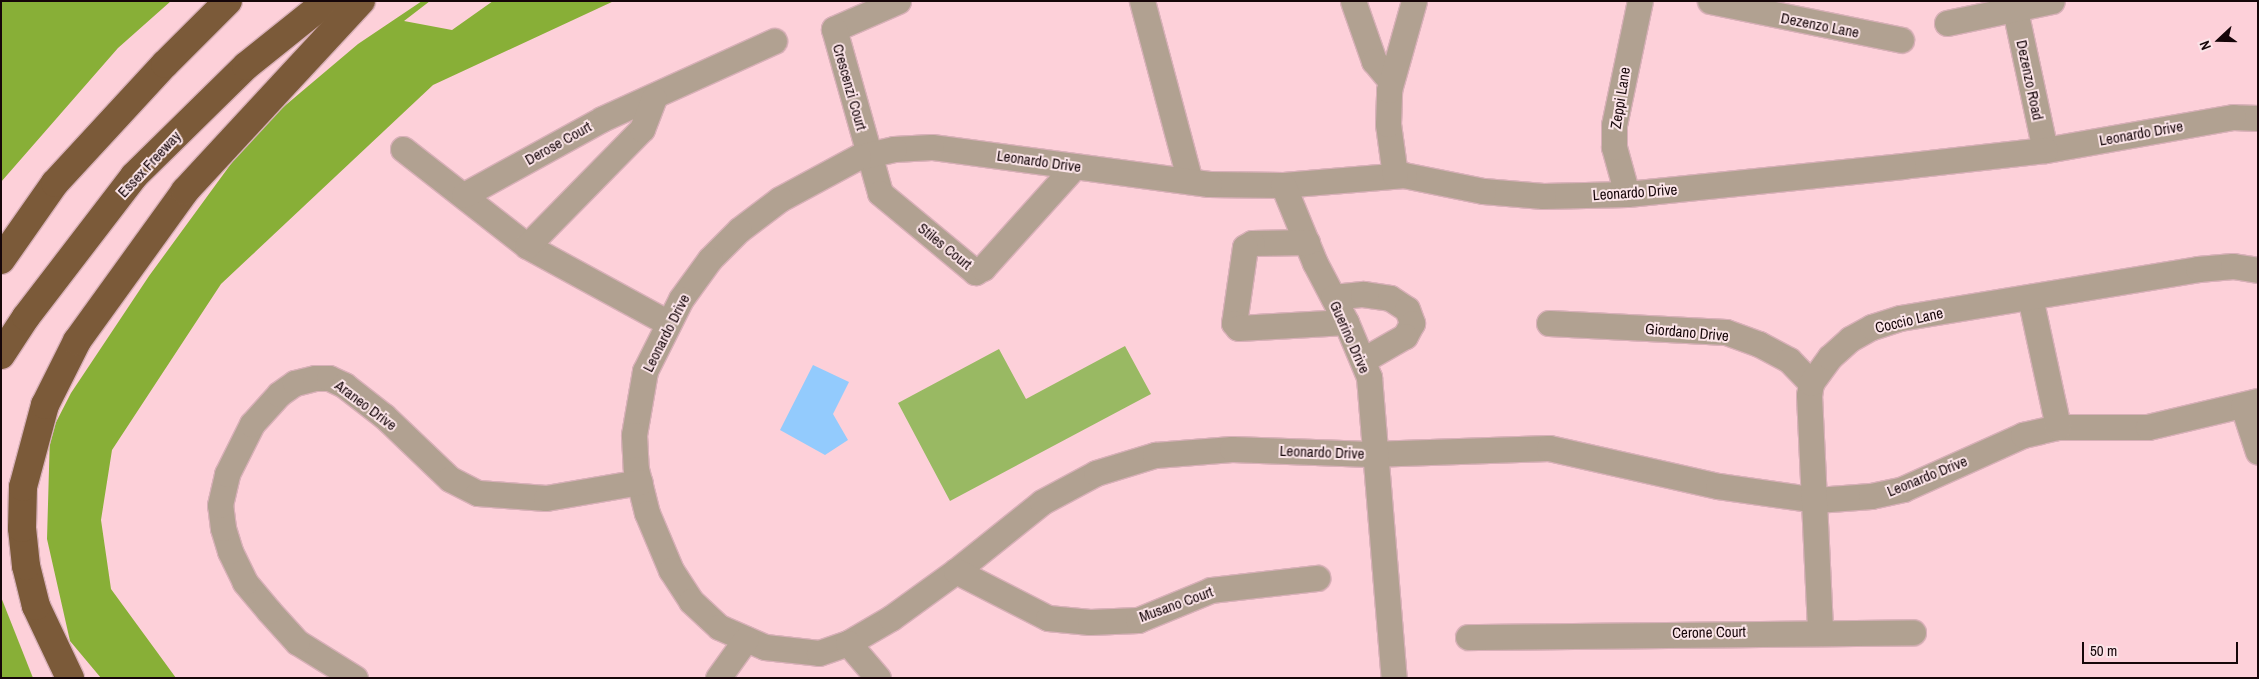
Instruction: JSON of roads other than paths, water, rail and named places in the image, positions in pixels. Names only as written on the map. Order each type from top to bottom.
[{"type":"highway","points":[[1,260],[55,183],[165,64],[228,1]]},
{"type":"highway","name":"Essex Freeway","points":[[1,355],[26,317],[134,176],[246,66],[327,1]]},
{"type":"highway","points":[[70,678],[36,606],[26,566],[22,528],[24,487],[45,405],[77,341],[185,191],[361,1]]},
{"type":"street","name":"Crescenzi Court","points":[[869,154],[834,29],[898,1]]},
{"type":"street","points":[[1142,1],[1190,182]]},
{"type":"street","points":[[1353,1],[1374,61],[1391,81]]},
{"type":"street","points":[[1394,175],[1388,124],[1391,81],[1414,1]]},
{"type":"street","name":"Zeppi Lane","points":[[1627,194],[1614,147],[1614,125],[1640,1]]},
{"type":"street","name":"Dezenzo Lane","points":[[1710,1],[1901,40]]},
{"type":"street","points":[[1946,23],[2052,1]]},
{"type":"street","name":"Dezenzo Road","points":[[2015,10],[2046,150]]},
{"type":"street","name":"Derose Court","points":[[464,195],[602,119],[654,98],[774,42]]},
{"type":"street","points":[[527,246],[642,129],[654,98]]},
{"type":"street","name":"Leonardo Drive","points":[[2250,404],[2148,427],[2058,427],[2023,434],[1903,489],[1871,496],[1816,500],[1718,486],[1549,448],[1378,453],[1232,449],[1155,455],[1096,473],[1042,502],[956,572],[891,618],[848,643],[819,653],[765,647],[719,627],[691,601],[671,570],[648,513],[640,482],[634,435],[637,402],[646,371],[681,299],[710,259],[739,230],[788,194],[829,170],[869,154],[931,147],[1190,182],[1283,185],[1394,175],[1483,191],[1544,196],[1627,194],[2046,150],[2233,117],[2258,118]]},
{"type":"street","points":[[403,149],[527,246],[668,323]]},
{"type":"street","name":"Stiles Court","points":[[869,154],[880,193],[975,272],[983,268],[1075,166]]},
{"type":"street","name":"Guerino Drive","points":[[1283,185],[1369,377],[1378,453],[1394,678]]},
{"type":"street","points":[[1307,242],[1252,243],[1245,247],[1234,323],[1238,328],[1346,322]]},
{"type":"street","name":"Coccio Lane","points":[[1811,383],[1830,357],[1850,339],[1872,327],[1900,318],[2198,269],[2233,266],[2258,270]]},
{"type":"street","points":[[1333,297],[1363,294],[1390,298],[1407,309],[1412,322],[1405,336],[1363,360]]},
{"type":"street","points":[[2030,297],[2058,427]]},
{"type":"street","name":"Giordano Drive","points":[[1550,323],[1726,332],[1759,344],[1790,360],[1811,383]]},
{"type":"street","name":"Araneo Drive","points":[[354,678],[297,642],[269,611],[246,582],[230,551],[223,528],[220,505],[227,474],[252,424],[279,394],[295,384],[315,378],[329,378],[344,385],[384,416],[450,479],[478,493],[546,498],[640,482]]},
{"type":"street","points":[[1811,383],[1809,395],[1816,500],[1820,631]]},
{"type":"street","points":[[2250,404],[2258,452]]},
{"type":"street","name":"Musano Court","points":[[956,572],[1048,618],[1090,622],[1138,620],[1211,590],[1317,578]]},
{"type":"street","name":"Cerone Court","points":[[1468,637],[1820,631],[1913,632]]},
{"type":"street","points":[[718,678],[746,639]]},
{"type":"street","points":[[848,643],[878,678]]},
{"type":"water","points":[[813,365],[849,382],[833,414],[848,440],[825,455],[780,430]]}]
